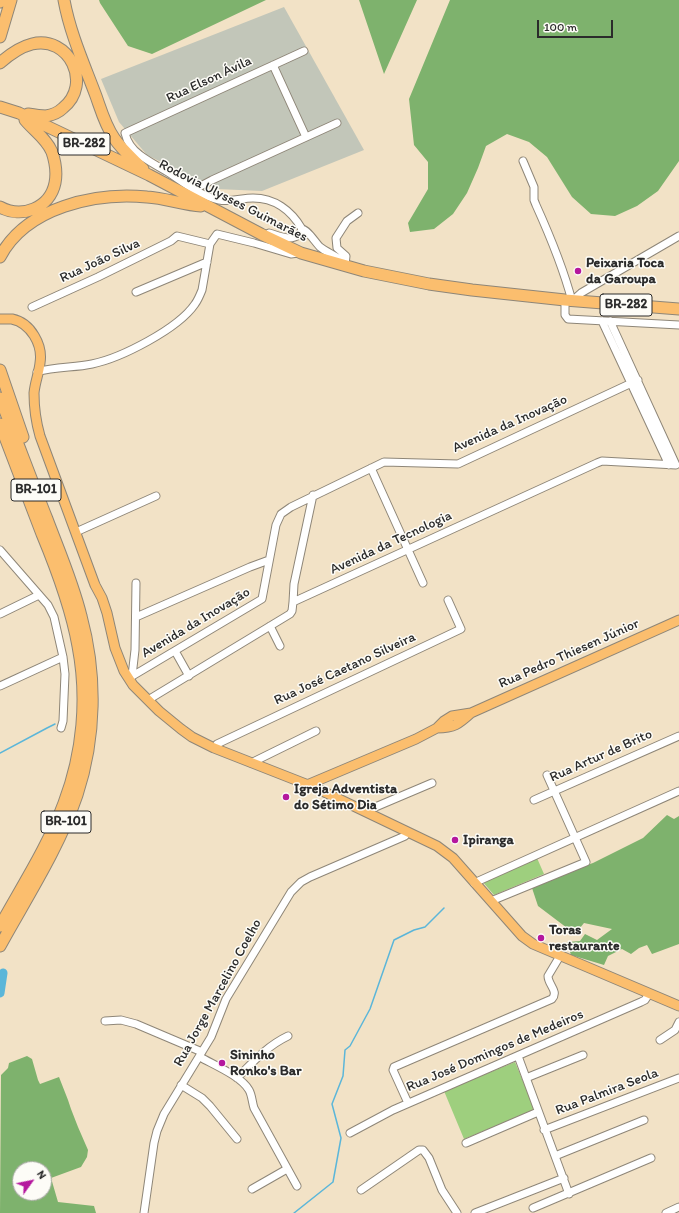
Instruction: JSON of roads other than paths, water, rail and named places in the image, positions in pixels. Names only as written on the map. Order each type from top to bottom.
[{"type":"highway","points":[[0,37],[11,0]]},
{"type":"highway","points":[[64,0],[79,52],[104,119],[113,136],[123,150],[149,175]]},
{"type":"highway","points":[[0,63],[23,47],[43,43],[53,45],[62,50],[69,57],[74,66],[77,76],[76,86],[73,95],[64,107],[56,113],[47,116],[19,113]]},
{"type":"highway","name":"Rodovia Ulysses Guimarães","points":[[0,106],[19,113],[149,175],[261,234],[301,253],[364,271],[429,284],[569,300],[679,309]]},
{"type":"highway","points":[[0,207],[8,211],[18,212],[33,210],[49,197],[55,182],[55,168],[48,144],[19,113]]},
{"type":"highway","points":[[0,257],[18,233],[40,217],[52,210],[92,199],[132,196],[147,197],[170,200],[196,206],[210,207]]},
{"type":"highway","points":[[0,370],[22,434],[34,486]]},
{"type":"highway","name":"BR-101","points":[[0,398],[71,582],[85,631],[90,658],[92,685],[91,727],[85,767],[77,794],[67,821],[45,866],[0,946]]},
{"type":"highway","name":"BR-101","points":[[0,424],[68,605],[78,646],[82,672],[83,699],[82,726],[78,752],[64,804],[36,862],[0,926]]},
{"type":"main road","points":[[0,319],[12,319],[26,326],[35,338],[40,352],[40,362],[37,372],[34,401],[38,428],[95,585],[102,598],[119,659],[131,677],[133,685],[159,711],[192,737],[214,748],[326,793],[427,841],[442,850],[453,858],[522,936],[539,947],[679,1006]]},
{"type":"main road","name":"Rua Pedro Thiesen Júnior","points":[[307,785],[416,739],[443,726],[452,716],[459,719],[679,620]]},
{"type":"main road","points":[[326,793],[328,777]]},
{"type":"street","name":"Rua Elson Ávila","points":[[195,189],[140,155],[126,139],[125,133],[304,51]]},
{"type":"street","points":[[273,65],[306,137]]},
{"type":"street","points":[[195,189],[337,123]]},
{"type":"street","points":[[523,161],[534,187],[534,200],[557,252],[564,273],[569,300],[565,316],[567,319],[679,325]]},
{"type":"street","points":[[195,189],[220,200],[234,201],[252,198],[264,199],[273,202],[285,209],[294,217],[302,229],[305,230],[321,248],[342,260],[345,265]]},
{"type":"street","points":[[345,265],[346,256],[337,248],[336,238],[347,221],[358,213]]},
{"type":"street","points":[[261,234],[267,232],[292,239],[300,234],[302,229]]},
{"type":"street","points":[[37,372],[51,368],[91,364],[112,358],[140,345],[172,327],[191,309],[199,297],[202,290],[210,244],[215,236],[220,234],[291,254],[301,253]]},
{"type":"street","name":"Rua João Silva","points":[[32,307],[98,277],[177,236],[210,244]]},
{"type":"street","points":[[569,300],[679,236]]},
{"type":"street","points":[[136,292],[207,262]]},
{"type":"street","points":[[602,321],[634,382]]},
{"type":"street","points":[[610,321],[634,382]]},
{"type":"street","name":"Avenida da Tecnologia","points":[[295,601],[597,463],[673,465],[634,382]]},
{"type":"street","name":"Avenida da Inovação","points":[[131,677],[261,600],[276,525],[281,514],[291,507],[384,462],[458,464],[634,382]]},
{"type":"street","points":[[371,468],[423,583]]},
{"type":"street","points":[[148,700],[292,613],[295,601],[294,586],[314,495]]},
{"type":"street","points":[[76,532],[156,496]]},
{"type":"street","points":[[0,550],[52,610],[63,657],[63,721],[61,728]]},
{"type":"street","points":[[136,617],[250,567],[270,560]]},
{"type":"street","points":[[250,567],[267,573]]},
{"type":"street","points":[[131,677],[135,650],[136,583]]},
{"type":"street","points":[[294,586],[298,592],[305,596]]},
{"type":"street","points":[[0,614],[39,595]]},
{"type":"street","name":"Rua José Caetano Silveira","points":[[214,748],[217,744],[461,629],[448,600]]},
{"type":"street","points":[[270,626],[280,646]]},
{"type":"street","points":[[175,651],[189,676]]},
{"type":"street","points":[[0,686],[63,657]]},
{"type":"street","points":[[251,762],[316,731]]},
{"type":"street","name":"Rua Artur de Brito","points":[[534,800],[679,736]]},
{"type":"street","points":[[491,901],[586,862],[547,775]]},
{"type":"street","points":[[368,813],[373,808],[432,783]]},
{"type":"street","points":[[474,883],[679,791]]},
{"type":"street","name":"Rua Jorge Marcelino Coelho","points":[[144,1213],[153,1151],[157,1132],[164,1114],[211,1036],[226,999],[289,895],[295,887],[310,877],[405,836],[408,832]]},
{"type":"street","points":[[408,1103],[393,1070],[394,1067],[552,999],[555,992],[548,980],[548,976],[560,956]]},
{"type":"street","name":"Rua José Domingos de Medeiros","points":[[350,1133],[408,1103],[641,1002],[645,1000],[649,994]]},
{"type":"street","points":[[105,1021],[121,1020],[136,1024],[201,1054],[244,1084],[250,1091],[254,1108],[297,1186]]},
{"type":"street","points":[[660,1040],[675,1030],[679,1022]]},
{"type":"street","points":[[237,1078],[265,1050],[275,1042],[288,1036]]},
{"type":"street","points":[[526,1078],[583,1055]]},
{"type":"street","points":[[518,1056],[544,1130],[569,1194]]},
{"type":"street","name":"Rua Palmira Seola","points":[[544,1130],[679,1078]]},
{"type":"street","points":[[181,1084],[202,1098],[237,1139]]},
{"type":"street","points":[[466,1143],[538,1112]]},
{"type":"street","points":[[555,1156],[644,1120]]},
{"type":"street","points":[[361,1190],[419,1150],[423,1150],[429,1158],[442,1190],[456,1213]]},
{"type":"street","points":[[533,1208],[651,1158]]},
{"type":"street","points":[[252,1189],[287,1168]]},
{"type":"street","points":[[475,1213],[564,1178]]},
{"type":"street","points":[[666,1213],[679,1207]]},
{"type":"waterway","points":[[0,753],[55,724]]},
{"type":"waterway","points":[[294,1213],[333,1182],[341,1138],[332,1104],[343,1076],[345,1050],[350,1046],[370,1009],[394,940],[414,930],[425,927],[444,908]]},
{"type":"waterway","points":[[0,993],[3,973]]},
{"type":"place","name":"Peixaria Toca da Garoupa","points":[[578,271]]},
{"type":"place","name":"Igreja Adventista do Sétimo Dia","points":[[286,797]]},
{"type":"place","name":"Ipiranga","points":[[455,840]]},
{"type":"place","name":"Toras restaurante","points":[[541,938]]},
{"type":"place","name":"Sininho Ronko's Bar","points":[[222,1063]]}]
